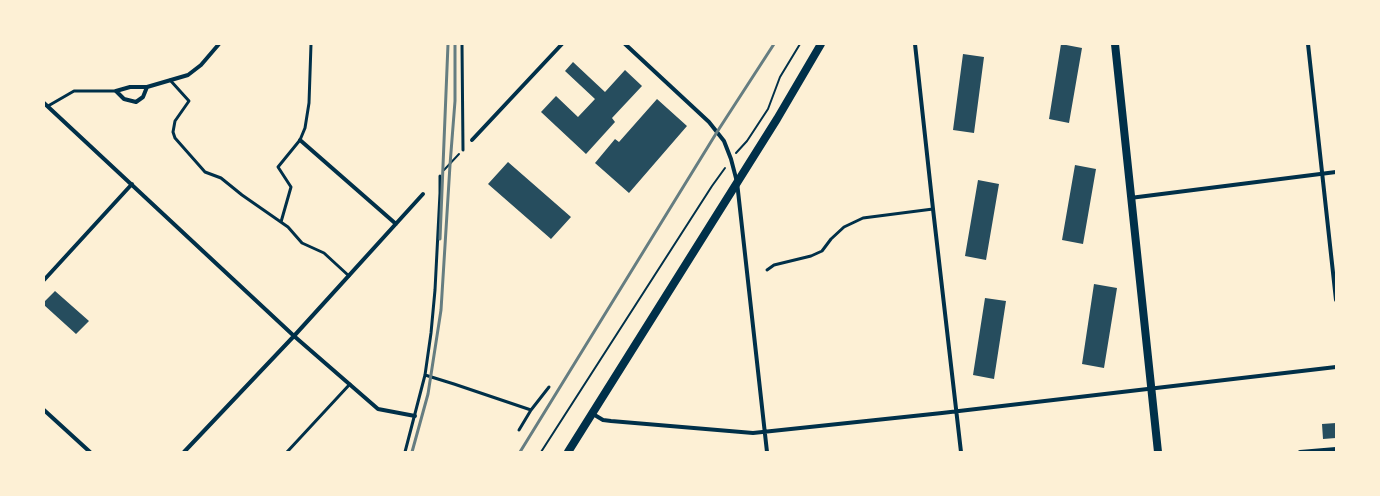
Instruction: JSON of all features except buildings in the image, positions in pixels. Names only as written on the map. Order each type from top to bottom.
[{"type":"main road","points":[[568,452],[737,182],[821,44]]},
{"type":"main road","points":[[1115,44],[1130,198],[1158,452]]},
{"type":"street","points":[[116,91],[130,87],[147,87],[188,75],[201,65],[219,44]]},
{"type":"street","points":[[472,140],[562,44]]},
{"type":"street","points":[[624,44],[708,122],[724,141],[731,159],[737,182],[767,452]]},
{"type":"street","points":[[915,44],[961,452]]},
{"type":"street","points":[[1308,44],[1336,300]]},
{"type":"street","points":[[116,91],[124,98],[136,102],[143,97],[147,87]]},
{"type":"street","points":[[44,102],[294,336],[378,409],[415,416]]},
{"type":"street","points":[[300,140],[396,224]]},
{"type":"street","points":[[1130,198],[1336,172]]},
{"type":"street","points":[[44,280],[132,184]]},
{"type":"street","points":[[184,452],[294,336],[423,194]]},
{"type":"street","points":[[592,413],[604,420],[611,421],[765,433],[1336,367]]},
{"type":"street","points":[[44,410],[90,452]]},
{"type":"street","points":[[1300,452],[1336,449]]},
{"type":"lane","points":[[281,222],[291,187],[278,168],[300,140],[305,128],[309,103],[311,44]]},
{"type":"lane","points":[[462,44],[463,150]]},
{"type":"lane","points":[[170,80],[189,101],[175,122],[173,132],[175,138],[205,172],[221,178],[242,195],[288,227],[302,243],[324,253],[349,276]]},
{"type":"lane","points":[[48,106],[74,91],[116,91]]},
{"type":"lane","points":[[405,452],[425,375],[436,290],[440,176]]},
{"type":"lane","points":[[767,270],[774,265],[811,256],[822,251],[831,239],[844,227],[863,218],[933,209]]},
{"type":"lane","points":[[425,375],[532,410]]},
{"type":"lane","points":[[287,452],[350,384]]},
{"type":"lane","points":[[519,430],[549,387]]},
{"type":"path","points":[[541,452],[699,205],[731,159],[747,141],[768,109],[780,77],[800,44]]},
{"type":"path","points":[[440,176],[463,150]]},
{"type":"railway","points":[[440,239],[448,44]]},
{"type":"railway","points":[[412,452],[428,394],[441,310],[455,101],[455,44]]},
{"type":"railway","points":[[520,452],[717,132],[774,44]]}]
